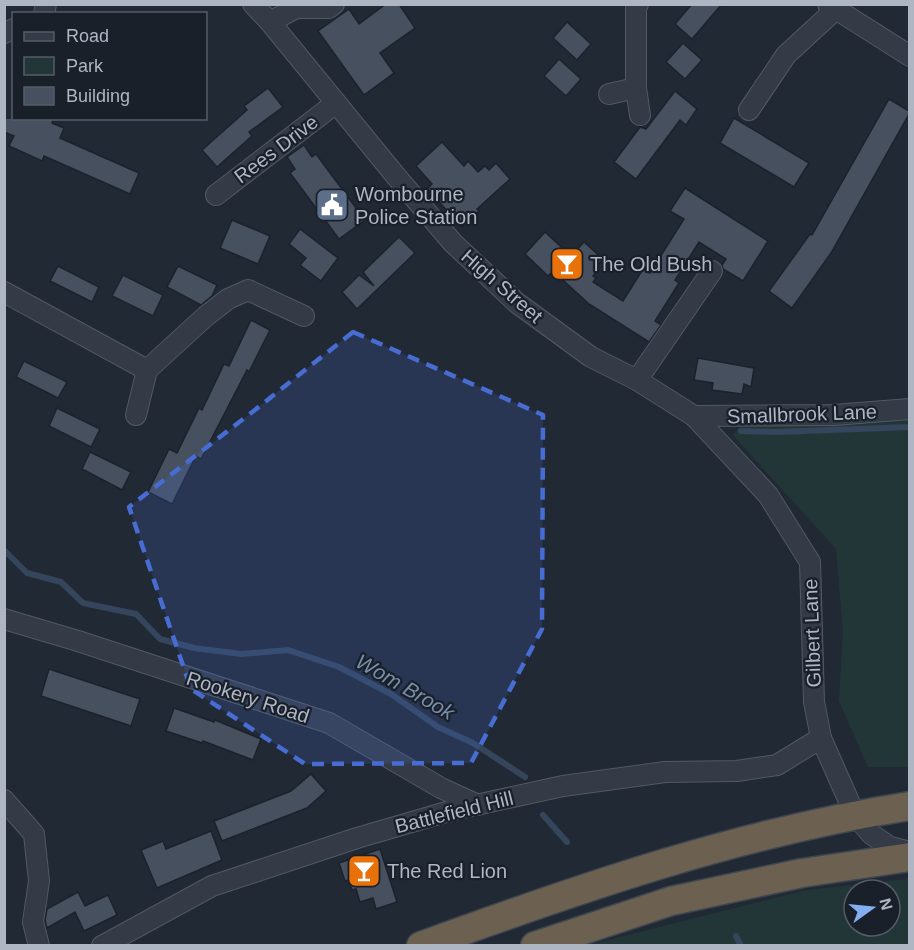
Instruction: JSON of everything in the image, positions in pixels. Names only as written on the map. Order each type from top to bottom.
[{"type":"highway","points":[[421,945],[534,905],[758,837],[855,815],[909,806]]},
{"type":"highway","points":[[535,945],[671,901],[802,873],[909,857]]},
{"type":"street","name":"High Street","points":[[253,4],[453,243],[517,303],[591,357],[637,380],[694,416]]},
{"type":"street","points":[[270,22],[295,6],[329,8],[334,4]]},
{"type":"street","points":[[638,4],[636,8],[636,88],[640,115]]},
{"type":"street","points":[[749,110],[786,55],[831,7],[909,56]]},
{"type":"street","points":[[609,94],[636,88]]},
{"type":"street","name":"Rees Drive","points":[[216,195],[336,104]]},
{"type":"street","points":[[637,380],[712,271]]},
{"type":"street","points":[[136,415],[147,370],[228,298],[248,290],[304,316]]},
{"type":"street","points":[[4,292],[147,370]]},
{"type":"street","name":"Smallbrook Lane","points":[[694,416],[834,415],[909,409]]},
{"type":"street","name":"Gilbert Lane","points":[[694,416],[768,495],[810,562],[814,702],[820,738],[855,815],[871,834],[890,847],[909,852]]},
{"type":"street","name":"Rookery Road","points":[[4,620],[78,641],[329,723],[441,788],[478,805]]},
{"type":"street","name":"Battlefield Hill","points":[[102,945],[212,886],[357,838],[453,810],[563,786],[665,772],[736,771],[777,765],[820,738]]},
{"type":"street","points":[[4,800],[34,834],[39,881],[33,922],[39,945]]},
{"type":"highlighted area","points":[[353,332],[543,415],[542,629],[471,763],[305,764],[191,689],[129,507]]},
{"type":"green space","points":[[745,420],[794,425],[909,420],[909,767],[868,767],[839,701],[843,631],[836,549],[733,435]]},
{"type":"green space","points":[[909,879],[909,945],[588,945],[807,890],[842,886],[842,938],[902,938],[902,880]]},
{"type":"building","points":[[386,4],[399,4],[415,28],[380,53],[394,73],[364,95],[318,31],[349,9],[359,24]]},
{"type":"building","points":[[692,4],[722,4],[692,39],[675,24]]},
{"type":"building","points":[[567,22],[591,44],[577,60],[553,38]]},
{"type":"building","points":[[683,43],[702,60],[685,79],[666,62]]},
{"type":"building","points":[[559,59],[581,79],[566,96],[544,76]]},
{"type":"building","points":[[268,88],[283,107],[249,132],[252,136],[217,167],[202,150],[247,110],[244,106]]},
{"type":"building","points":[[675,91],[697,109],[686,125],[680,120],[636,179],[614,162],[640,127],[646,129]]},
{"type":"building","points":[[889,99],[909,111],[909,114],[831,253],[792,308],[769,291],[810,234],[812,235]]},
{"type":"building","points":[[4,118],[53,120],[52,123],[64,128],[60,138],[139,173],[130,194],[44,156],[42,161],[9,146],[14,136],[4,132]]},
{"type":"building","points":[[734,118],[809,163],[794,187],[720,143]]},
{"type":"building","points":[[442,142],[464,166],[468,161],[478,172],[485,166],[489,170],[496,163],[510,179],[477,209],[479,211],[462,227],[427,189],[432,184],[416,166]]},
{"type":"building","points":[[304,145],[312,157],[316,154],[365,220],[339,239],[290,173],[295,169],[287,157]]},
{"type":"building","points":[[685,188],[768,241],[743,281],[723,269],[722,265],[726,259],[699,242],[675,280],[679,283],[655,321],[661,325],[649,342],[589,304],[553,271],[548,276],[525,254],[545,232],[571,256],[584,242],[603,259],[595,269],[597,271],[593,276],[596,278],[593,282],[623,301],[643,269],[650,273],[684,219],[670,211]]},
{"type":"building","points":[[232,220],[270,236],[258,264],[220,248]]},
{"type":"building","points":[[300,229],[338,258],[321,281],[300,265],[306,258],[289,244]]},
{"type":"building","points":[[399,237],[415,253],[357,309],[342,292],[359,275],[374,286],[363,272]]},
{"type":"building","points":[[58,266],[99,287],[92,302],[50,281]]},
{"type":"building","points":[[178,266],[217,285],[212,296],[201,305],[167,287]]},
{"type":"building","points":[[123,275],[163,295],[153,316],[112,296]]},
{"type":"building","points":[[251,320],[270,330],[201,459],[196,456],[172,504],[148,492],[169,449],[177,453],[199,408],[202,410],[224,364],[229,366]]},
{"type":"building","points":[[698,358],[754,368],[751,387],[744,384],[742,394],[712,390],[713,383],[694,380]]},
{"type":"building","points":[[24,361],[67,382],[58,398],[16,377]]},
{"type":"building","points":[[57,408],[100,429],[91,447],[49,426]]},
{"type":"building","points":[[90,452],[131,472],[122,490],[82,469]]},
{"type":"building","points":[[49,669],[140,699],[131,726],[41,696]]},
{"type":"building","points":[[174,708],[214,722],[215,720],[261,739],[253,760],[203,741],[202,743],[166,731]]},
{"type":"building","points":[[311,774],[326,791],[307,808],[222,841],[214,821],[291,791]]},
{"type":"building","points":[[211,831],[222,860],[157,888],[141,850],[163,841],[166,849]]},
{"type":"building","name":"The Red Lion","points":[[380,849],[397,902],[376,909],[373,898],[360,902],[356,889],[352,890],[349,880],[345,881],[339,863]]},
{"type":"building","points":[[78,892],[85,906],[108,895],[117,915],[84,931],[75,912],[47,928],[45,921],[47,909]]},
{"type":"waterway","points":[[741,431],[777,432],[910,427]]},
{"type":"waterway","name":"Wom Brook","points":[[4,550],[27,573],[61,582],[83,603],[136,614],[160,639],[194,648],[241,654],[288,650],[339,667],[391,694],[438,727],[473,743],[525,777]]},
{"type":"waterway","name":"Wom Brook","points":[[543,815],[567,842]]},
{"type":"waterway","name":"Wom Brook","points":[[736,936],[741,946]]},
{"type":"place","name":"Wombourne Police Station","points":[[332,205]]},
{"type":"place","name":"The Old Bush","points":[[567,264]]},
{"type":"place","name":"The Red Lion","points":[[364,871]]}]
